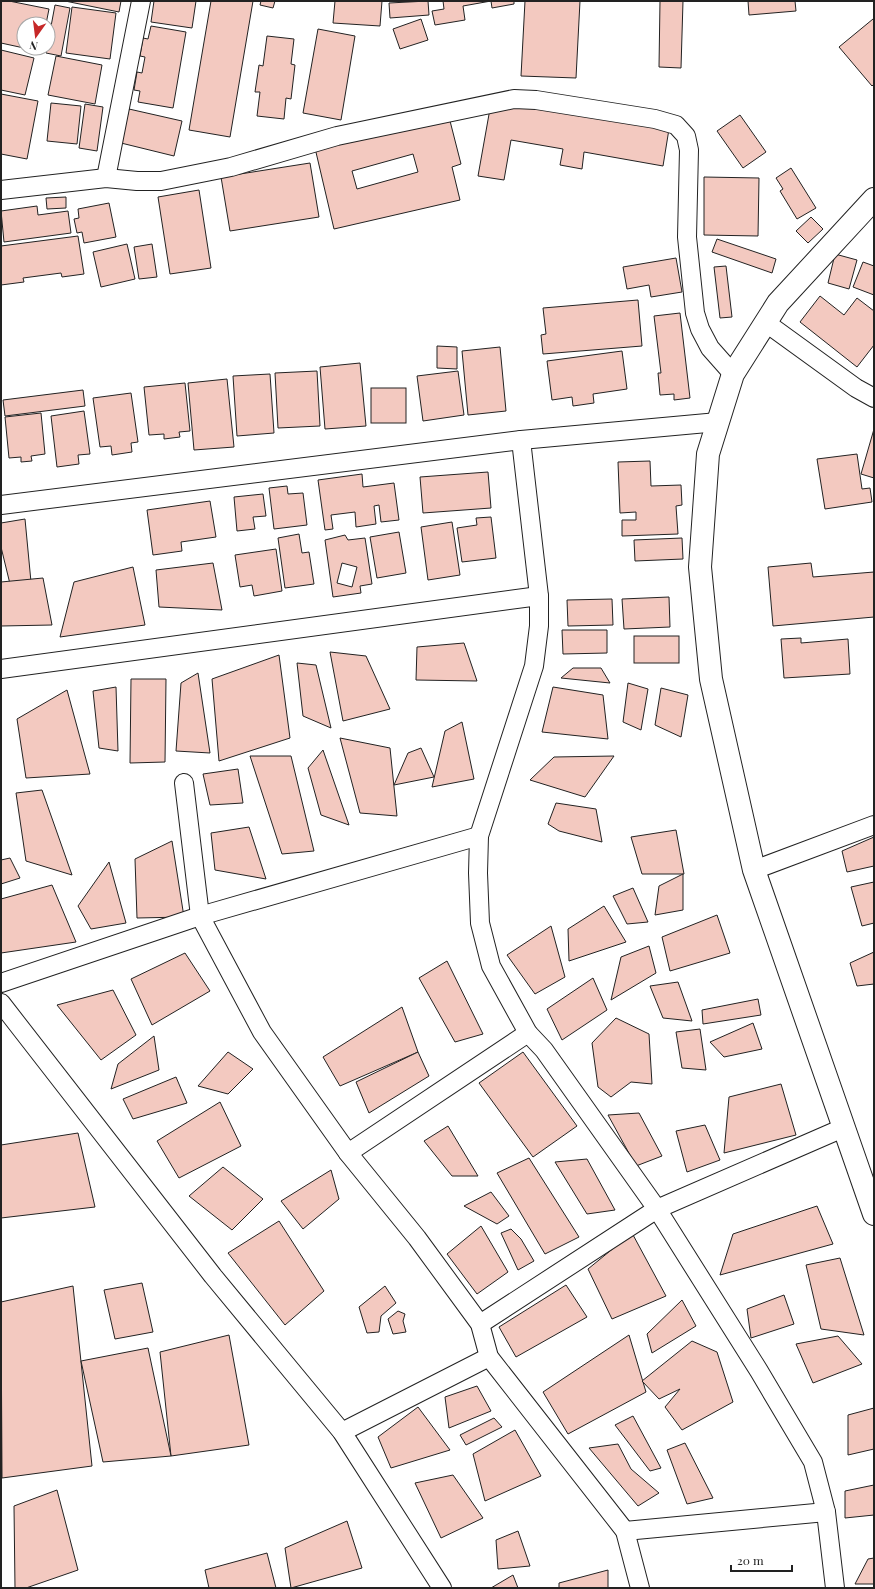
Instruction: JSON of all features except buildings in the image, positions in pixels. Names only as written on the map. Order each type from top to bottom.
[{"type":"street","points":[[106,178],[141,1]]},
{"type":"street","points":[[1,190],[106,178],[137,182],[169,179],[231,167],[337,136],[514,98],[536,100],[655,119],[676,125],[686,136],[689,150],[687,237],[695,313],[700,329],[710,348],[733,374]]},
{"type":"street","points":[[874,199],[778,303],[733,374],[708,454],[700,567],[711,679],[754,870],[874,1214]]},
{"type":"street","points":[[766,322],[856,388],[874,398]]},
{"type":"street","points":[[1,505],[521,440],[718,422]]},
{"type":"street","points":[[521,440],[539,596],[539,626],[534,666],[479,836],[478,873],[482,931],[491,966],[528,1033],[544,1050],[657,1209],[759,1371],[813,1462],[826,1512],[835,1588]]},
{"type":"street","points":[[1,669],[539,596]]},
{"type":"street","points":[[184,783],[200,916],[262,1032],[348,1153],[417,1238],[480,1324],[489,1357],[624,1531],[640,1588]]},
{"type":"street","points":[[754,870],[874,825]]},
{"type":"street","points":[[1,983],[200,916],[479,836]]},
{"type":"street","points":[[1,1003],[213,1276],[342,1432],[440,1588]]},
{"type":"street","points":[[348,1153],[528,1033]]},
{"type":"street","points":[[480,1324],[657,1209],[843,1128]]},
{"type":"street","points":[[342,1432],[489,1357]]},
{"type":"street","points":[[624,1531],[826,1512]]}]
